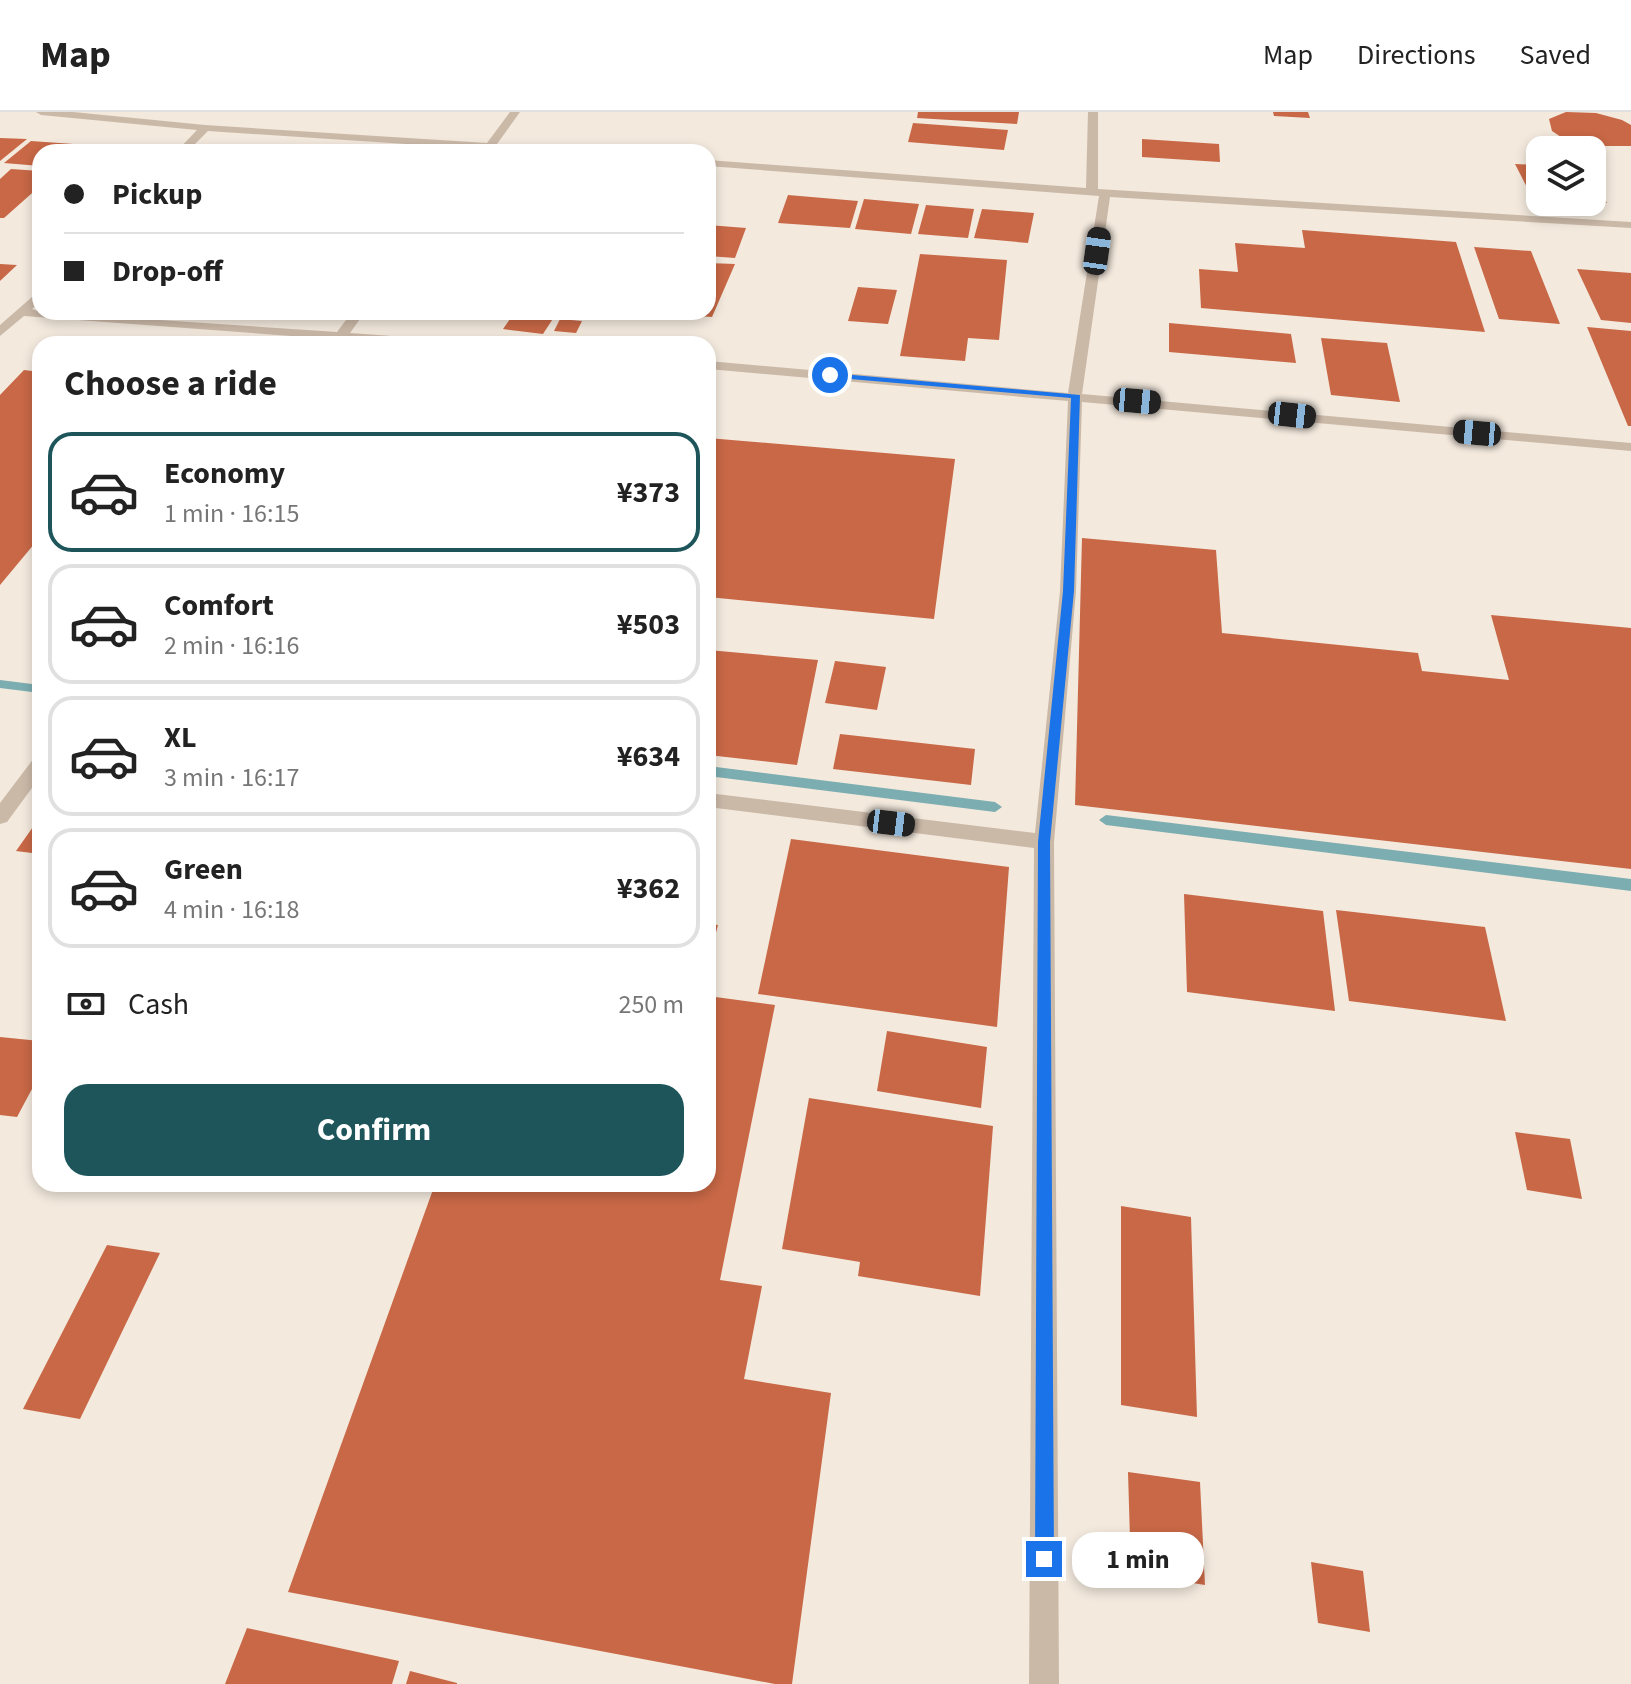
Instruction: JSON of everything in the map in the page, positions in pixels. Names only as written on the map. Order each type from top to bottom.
[{"type":"street","points":[[41,112],[421,144]]},
{"type":"street","points":[[492,144],[515,112]]},
{"type":"street","points":[[1044,1684],[1044,842],[1068,591],[1075,395],[1098,192],[1093,112]]},
{"type":"street","points":[[189,144],[205,128]]},
{"type":"street","points":[[716,164],[1098,192],[1631,225]]},
{"type":"street","points":[[0,332],[32,302]]},
{"type":"street","points":[[22,312],[32,313]]},
{"type":"street","points":[[112,320],[293,336]]},
{"type":"street","points":[[716,366],[1075,395],[1631,447]]},
{"type":"street","points":[[0,817],[32,774]]},
{"type":"street","points":[[716,801],[1044,842]]},
{"type":"building","points":[[918,112],[1019,112],[1017,124],[917,118]]},
{"type":"building","points":[[1273,112],[1308,112],[1310,118],[1274,116]]},
{"type":"building","points":[[1566,112],[1596,113],[1622,120],[1631,125],[1631,146],[1606,146],[1606,136],[1560,136],[1552,131],[1549,119]]},
{"type":"building","points":[[913,123],[1008,130],[1004,150],[908,142]]},
{"type":"building","points":[[0,138],[27,139],[0,161]]},
{"type":"building","points":[[1142,139],[1219,144],[1220,162],[1142,157]]},
{"type":"building","points":[[31,141],[73,144],[32,144],[32,165],[4,163]]},
{"type":"building","points":[[1515,164],[1526,164],[1526,185]]},
{"type":"building","points":[[11,169],[32,170],[32,193],[4,218],[0,218],[0,179]]},
{"type":"building","points":[[788,195],[858,201],[850,228],[778,223]]},
{"type":"building","points":[[864,199],[919,204],[911,234],[855,229]]},
{"type":"building","points":[[926,205],[974,209],[968,238],[918,234]]},
{"type":"building","points":[[982,209],[1034,213],[1028,243],[974,238]]},
{"type":"building","points":[[716,226],[746,228],[735,258],[716,257]]},
{"type":"building","points":[[1302,230],[1456,242],[1485,332],[1201,308],[1199,269],[1238,272],[1235,243],[1305,248]]},
{"type":"building","points":[[1474,247],[1531,251],[1560,324],[1499,319]]},
{"type":"building","points":[[920,254],[1007,260],[999,340],[968,338],[965,361],[900,356]]},
{"type":"building","points":[[716,263],[735,264],[716,308]]},
{"type":"building","points":[[0,264],[17,265],[0,281]]},
{"type":"building","points":[[1577,269],[1631,273],[1631,323],[1601,320]]},
{"type":"building","points":[[858,287],[897,290],[888,324],[848,321]]},
{"type":"building","points":[[509,320],[552,320],[543,334],[503,329]]},
{"type":"building","points":[[560,320],[582,321],[576,333],[554,331]]},
{"type":"building","points":[[1169,323],[1291,334],[1296,363],[1169,352]]},
{"type":"building","points":[[1587,327],[1631,331],[1631,426],[1628,426]]},
{"type":"building","points":[[1321,338],[1387,343],[1400,402],[1331,395]]},
{"type":"building","points":[[24,370],[32,371],[32,547],[0,585],[0,395]]},
{"type":"building","points":[[716,439],[955,459],[934,619],[716,598]]},
{"type":"building","points":[[1082,538],[1216,550],[1222,633],[1418,653],[1422,671],[1509,680],[1491,615],[1631,628],[1631,869],[1075,805]]},
{"type":"building","points":[[716,651],[818,660],[797,765],[716,756]]},
{"type":"building","points":[[835,661],[886,667],[877,710],[825,703]]},
{"type":"building","points":[[840,734],[975,749],[971,785],[833,769]]},
{"type":"building","points":[[32,828],[32,853],[16,851]]},
{"type":"building","points":[[791,839],[1009,867],[997,1027],[758,994]]},
{"type":"building","points":[[1184,894],[1323,911],[1335,1011],[1187,992]]},
{"type":"building","points":[[1336,910],[1485,927],[1506,1021],[1349,1001]]},
{"type":"building","points":[[716,997],[775,1005],[720,1280],[762,1286],[744,1379],[831,1393],[792,1684],[775,1684],[288,1592],[432,1192],[716,1192]]},
{"type":"building","points":[[887,1031],[987,1047],[981,1108],[877,1091]]},
{"type":"building","points":[[0,1037],[32,1040],[32,1089],[17,1117],[0,1115]]},
{"type":"building","points":[[809,1098],[993,1126],[980,1296],[858,1276],[860,1262],[782,1249]]},
{"type":"building","points":[[1515,1132],[1570,1139],[1582,1199],[1527,1190]]},
{"type":"building","points":[[1121,1206],[1191,1217],[1197,1417],[1121,1405]]},
{"type":"building","points":[[107,1245],[160,1253],[80,1419],[23,1409]]},
{"type":"building","points":[[1128,1472],[1200,1482],[1205,1585],[1131,1573]]},
{"type":"building","points":[[1311,1562],[1363,1571],[1370,1632],[1318,1623]]},
{"type":"building","points":[[247,1628],[399,1661],[392,1684],[225,1684]]},
{"type":"building","points":[[410,1671],[457,1683],[457,1684],[406,1684]]},
{"type":"waterway","points":[[0,684],[32,688]]},
{"type":"waterway","points":[[716,772],[995,807]]},
{"type":"waterway","points":[[1106,820],[1631,885]]},
{"type":"route","points":[[830,375],[1075,395],[1068,591],[1044,842],[1044,1559]]}]
